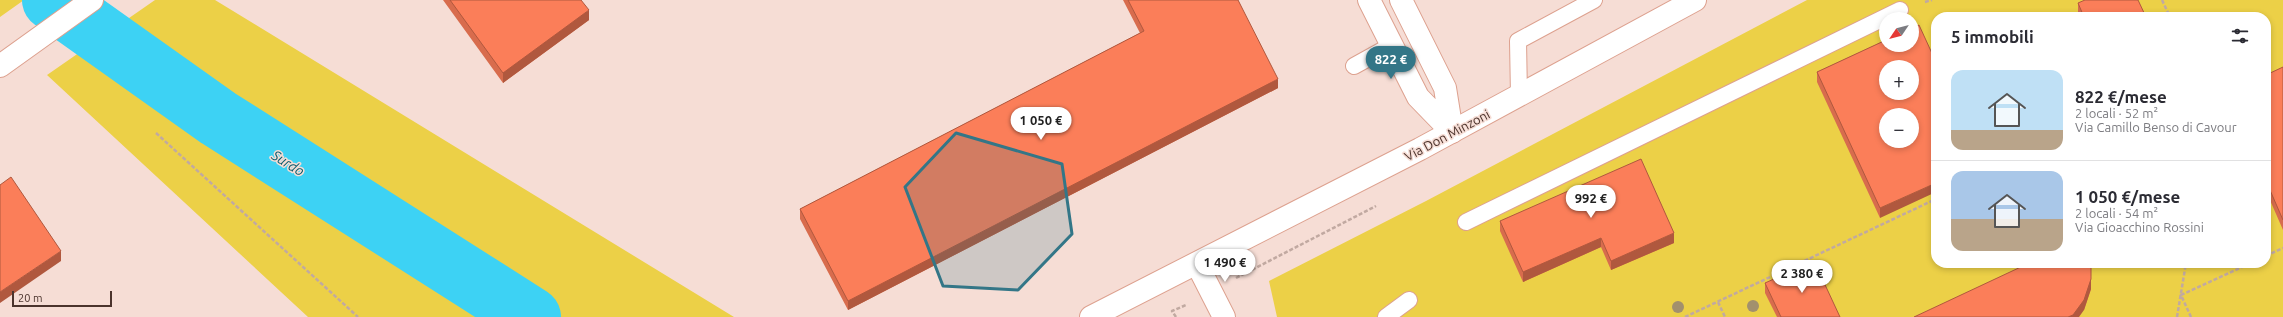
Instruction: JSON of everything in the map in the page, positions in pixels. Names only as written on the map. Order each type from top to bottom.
[{"type":"main road","points":[[0,66],[92,0]]},
{"type":"main road","points":[[1369,0],[1418,97],[1452,132]]},
{"type":"main road","points":[[1400,0],[1445,88],[1452,132]]},
{"type":"main road","name":"Via Don Minzoni","points":[[1092,317],[1133,294],[1197,264],[1452,132],[1695,0]]},
{"type":"main road","points":[[1197,264],[1224,317]]},
{"type":"lane","points":[[1519,96],[1518,40],[1594,0]]},
{"type":"lane","points":[[1466,222],[1900,10]]},
{"type":"lane","points":[[1354,66],[1392,45]]},
{"type":"lane","points":[[1386,317],[1409,300]]},
{"type":"path","points":[[2162,0],[2168,12]]},
{"type":"path","points":[[156,133],[358,317]]},
{"type":"path","points":[[1685,317],[1931,201]]},
{"type":"path","points":[[2271,254],[2283,248]]},
{"type":"path","points":[[2176,317],[2185,268]]},
{"type":"path","points":[[2181,295],[2240,268]]},
{"type":"path","points":[[2181,295],[2191,317]]},
{"type":"path","points":[[1718,302],[1724,317]]},
{"type":"highlighted area","points":[[956,133],[1062,164],[1072,234],[1018,290],[943,286],[905,187]]},
{"type":"shaded area","points":[[0,0],[24,0],[0,17]]},
{"type":"shaded area","points":[[155,0],[215,0],[734,317],[308,317],[47,75]]},
{"type":"shaded area","points":[[1807,0],[2283,0],[2283,317],[1277,317],[1269,281],[1426,201]]},
{"type":"building","points":[[450,0],[581,0],[589,10],[503,73]]},
{"type":"building","points":[[1128,0],[1238,0],[1278,79],[848,301],[800,209],[1144,31]]},
{"type":"building","points":[[2085,0],[2138,0],[2144,12],[2082,12],[2078,3]]},
{"type":"building","points":[[1919,25],[1931,51],[1931,185],[1880,208],[1817,72],[1879,43],[1879,52],[1919,52]]},
{"type":"building","points":[[2283,67],[2283,220],[2271,192],[2271,73]]},
{"type":"building","points":[[1641,159],[1674,233],[1611,261],[1601,238],[1523,272],[1500,221]]},
{"type":"building","points":[[11,177],[61,251],[0,292],[0,185]]},
{"type":"building","points":[[1814,261],[1840,317],[1781,317],[1765,283]]},
{"type":"building","points":[[2019,268],[2091,268],[2091,279],[2084,300],[2073,315],[2068,317],[1914,317]]},
{"type":"waterway","name":"Surdo","points":[[52,0],[218,118],[531,317]]}]
